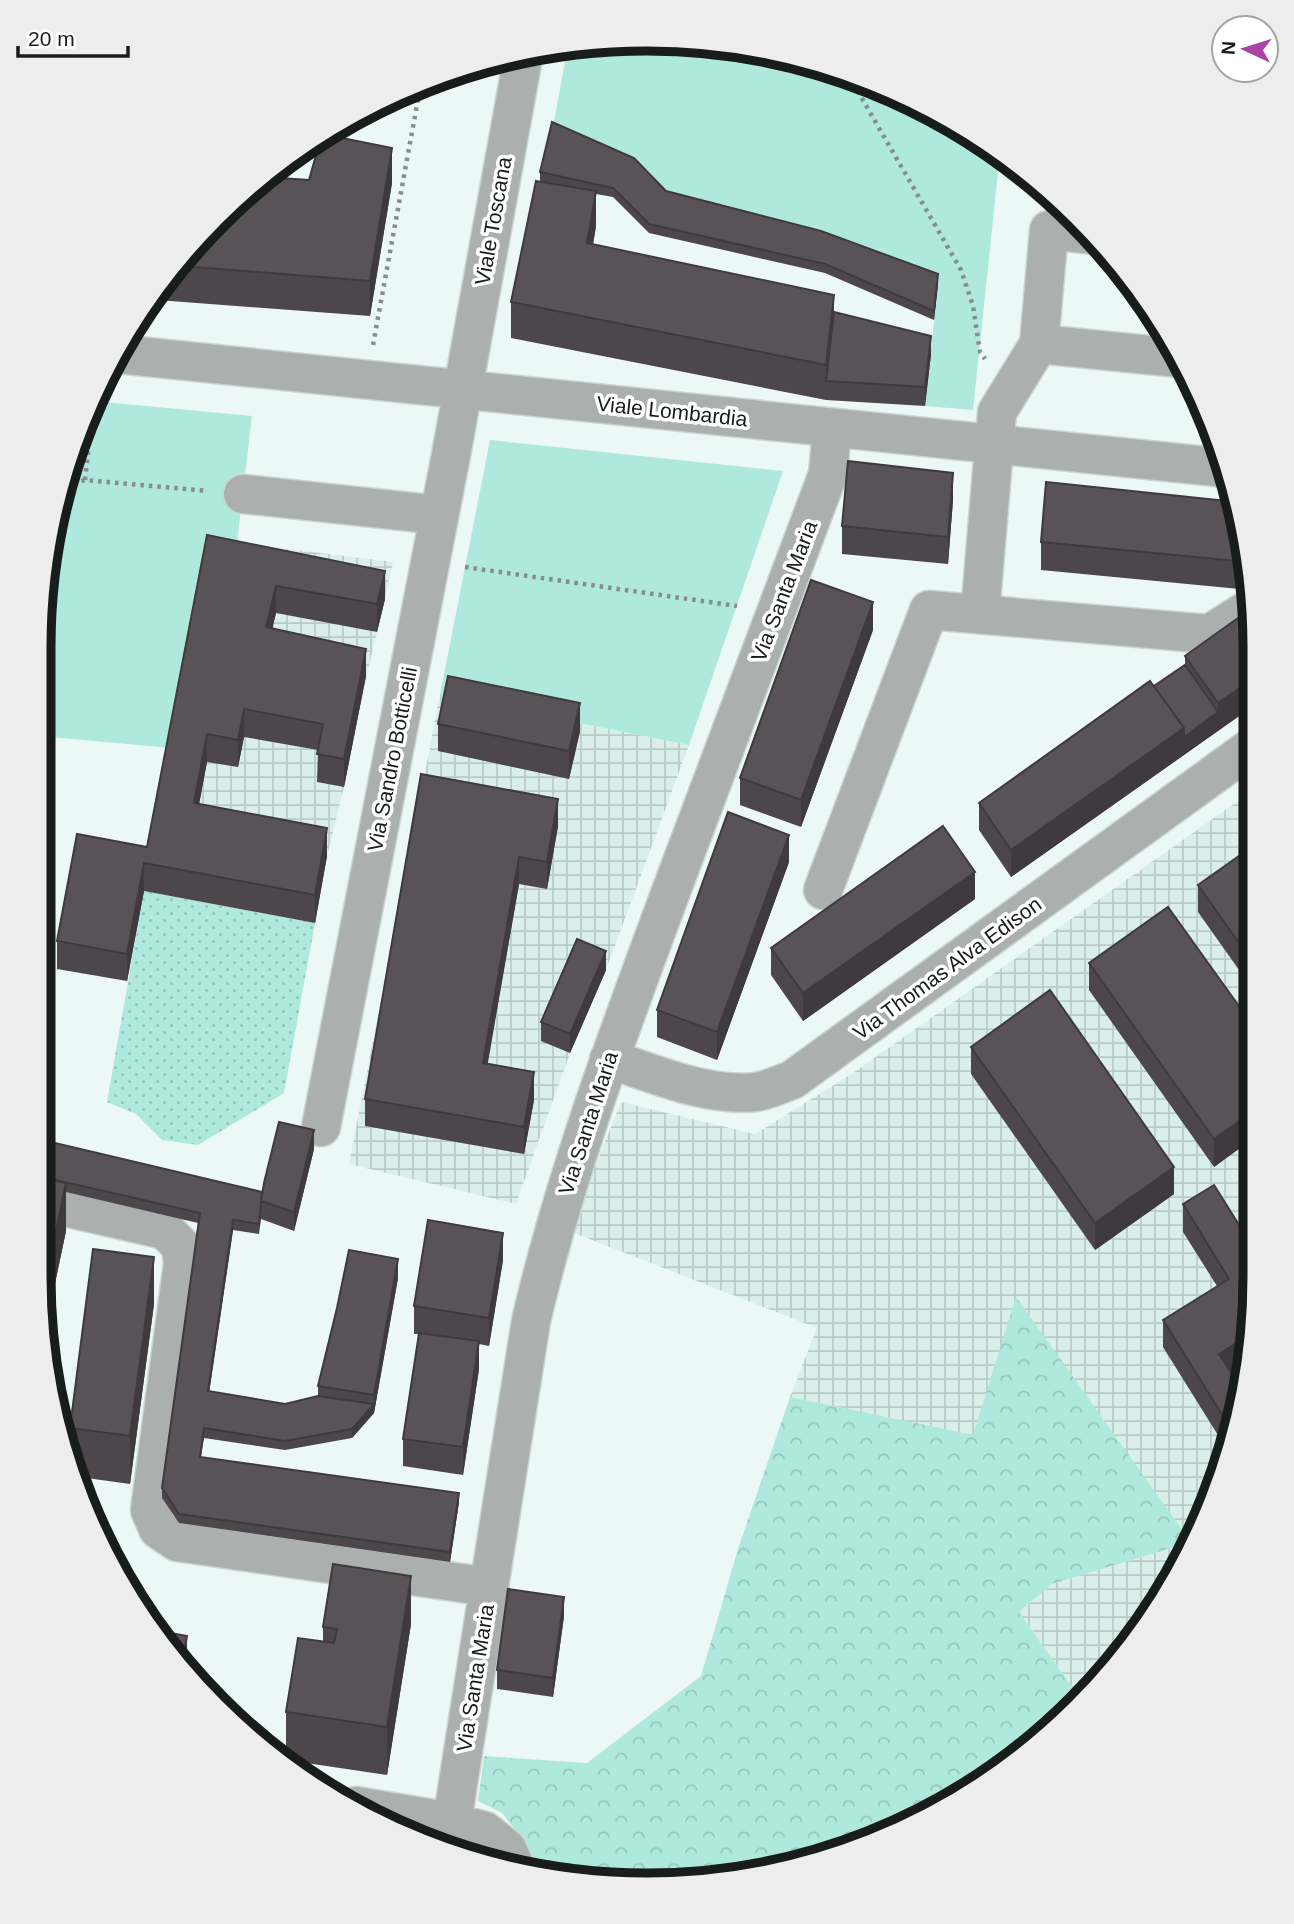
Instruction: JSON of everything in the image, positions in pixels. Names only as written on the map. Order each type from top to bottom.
[{"type":"street","name":"Viale Toscana","points":[[462,390],[522,64]]},
{"type":"street","points":[[980,614],[998,412],[1039,344],[1049,230],[1076,233]]},
{"type":"street","points":[[1039,344],[1167,357]]},
{"type":"street","name":"Viale Lombardia","points":[[128,355],[1215,467]]},
{"type":"street","name":"Via Sandro Botticelli","points":[[321,1127],[462,390]]},
{"type":"street","name":"Via Santa Maria","points":[[450,1835],[531,1321],[557,1218],[609,1059],[828,474],[832,428]]},
{"type":"street","points":[[243,494],[439,515]]},
{"type":"street","points":[[823,890],[929,610],[1209,634],[1242,613]]},
{"type":"street","name":"Via Thomas Alva Edison","points":[[609,1059],[681,1083],[721,1091],[757,1092],[792,1080],[1243,753]]},
{"type":"street","points":[[51,1204],[165,1230],[181,1246],[183,1263],[150,1510],[158,1529],[177,1542],[489,1587]]},
{"type":"street","points":[[400,1820],[450,1835],[485,1831],[508,1849],[511,1857]]},
{"type":"path","points":[[856,89],[961,270],[973,306],[980,352],[1011,390]]},
{"type":"path","points":[[367,380],[419,96]]},
{"type":"path","points":[[85,480],[90,434]]},
{"type":"path","points":[[74,483],[85,480],[243,494]]},
{"type":"path","points":[[430,562],[776,612]]},
{"type":"shaded area","points":[[237,543],[393,562],[327,856],[315,923],[144,891],[182,686]]},
{"type":"shaded area","points":[[440,695],[689,745],[606,970],[570,1053],[516,1204],[349,1164]]},
{"type":"shaded area","points":[[1243,797],[1242,1316],[1232,1393],[1223,1431],[1212,1469],[1185,1535],[1016,1298],[974,1436],[790,1397],[817,1328],[569,1231],[621,1102],[755,1134],[853,1073]]},
{"type":"shaded area","points":[[1180,1545],[1143,1608],[1120,1640],[1075,1692],[1019,1612],[1052,1584]]},
{"type":"green space","points":[[608,52],[686,52],[763,62],[839,82],[911,112],[978,151],[999,166],[973,410],[925,406],[938,284],[666,201],[552,132],[566,56]]},
{"type":"green space","points":[[104,402],[252,416],[237,543],[171,748],[51,737],[52,608],[56,569],[71,493],[82,455]]},
{"type":"green space","points":[[490,440],[783,471],[689,745],[440,695]]},
{"type":"green space","points":[[144,891],[315,923],[284,1093],[198,1145],[162,1140],[136,1114],[107,1102]]},
{"type":"green space","points":[[1016,1297],[1185,1534],[1179,1545],[1052,1584],[1019,1612],[1075,1692],[1010,1750],[978,1773],[911,1812],[839,1842],[763,1862],[686,1872],[608,1872],[536,1863],[528,1846],[502,1813],[478,1801],[484,1756],[587,1763],[701,1676],[738,1549],[790,1397],[973,1435]]},
{"type":"building","points":[[552,122],[634,158],[666,191],[821,231],[938,274],[934,311],[825,264],[649,224],[613,188],[540,172]]},
{"type":"building","points":[[339,137],[392,148],[370,281],[189,267],[225,225],[279,178],[309,180],[317,150]]},
{"type":"building","points":[[536,181],[596,191],[587,243],[834,295],[826,365],[511,302]]},
{"type":"building","points":[[834,312],[931,336],[925,387],[826,381]]},
{"type":"building","points":[[848,461],[953,473],[948,537],[842,526]]},
{"type":"building","points":[[1046,482],[1225,501],[1237,561],[1041,542]]},
{"type":"building","points":[[207,535],[385,571],[377,604],[276,586],[266,627],[366,649],[344,759],[317,754],[323,724],[244,709],[238,740],[207,734],[194,803],[327,828],[315,895],[144,863],[127,954],[57,941],[77,834],[147,847]]},
{"type":"building","points":[[811,580],[873,602],[801,800],[740,778]]},
{"type":"building","points":[[1242,615],[1243,686],[1218,703],[1185,656]]},
{"type":"building","points":[[1185,665],[1218,712],[1184,737],[1184,728],[1154,686]]},
{"type":"building","points":[[448,676],[580,703],[569,751],[438,724]]},
{"type":"building","points":[[1150,681],[1184,728],[1011,850],[979,803]]},
{"type":"building","points":[[421,774],[558,799],[547,862],[519,857],[483,1063],[534,1072],[524,1127],[365,1099]]},
{"type":"building","points":[[728,812],[789,835],[717,1032],[657,1010]]},
{"type":"building","points":[[943,826],[975,872],[803,993],[771,948]]},
{"type":"building","points":[[1243,853],[1243,949],[1198,885]]},
{"type":"building","points":[[1168,907],[1243,1012],[1243,1119],[1214,1139],[1089,963]]},
{"type":"building","points":[[577,939],[606,951],[570,1034],[541,1022]]},
{"type":"building","points":[[1050,990],[1174,1167],[1095,1223],[971,1047]]},
{"type":"building","points":[[279,1122],[314,1130],[294,1212],[261,1201]]},
{"type":"building","points":[[51,1142],[262,1192],[259,1224],[233,1220],[208,1391],[285,1404],[318,1396],[374,1404],[352,1429],[285,1441],[204,1428],[200,1457],[459,1493],[450,1552],[179,1514],[162,1488],[200,1213],[51,1179]]},
{"type":"building","points":[[51,1180],[66,1183],[51,1245]]},
{"type":"building","points":[[1214,1185],[1243,1231],[1239,1341],[1219,1354],[1234,1378],[1228,1408],[1221,1413],[1163,1320],[1229,1279],[1183,1204]]},
{"type":"building","points":[[428,1220],[503,1233],[489,1318],[414,1306]]},
{"type":"building","points":[[93,1249],[154,1257],[130,1436],[70,1427]]},
{"type":"building","points":[[349,1250],[398,1259],[374,1395],[318,1386]]},
{"type":"building","points":[[419,1333],[479,1341],[463,1447],[403,1439]]},
{"type":"building","points":[[333,1564],[411,1576],[387,1727],[286,1712],[298,1638],[334,1643],[337,1629],[323,1627]]},
{"type":"building","points":[[508,1589],[564,1597],[553,1678],[497,1670]]},
{"type":"building","points":[[169,1633],[187,1636],[184,1652]]}]
